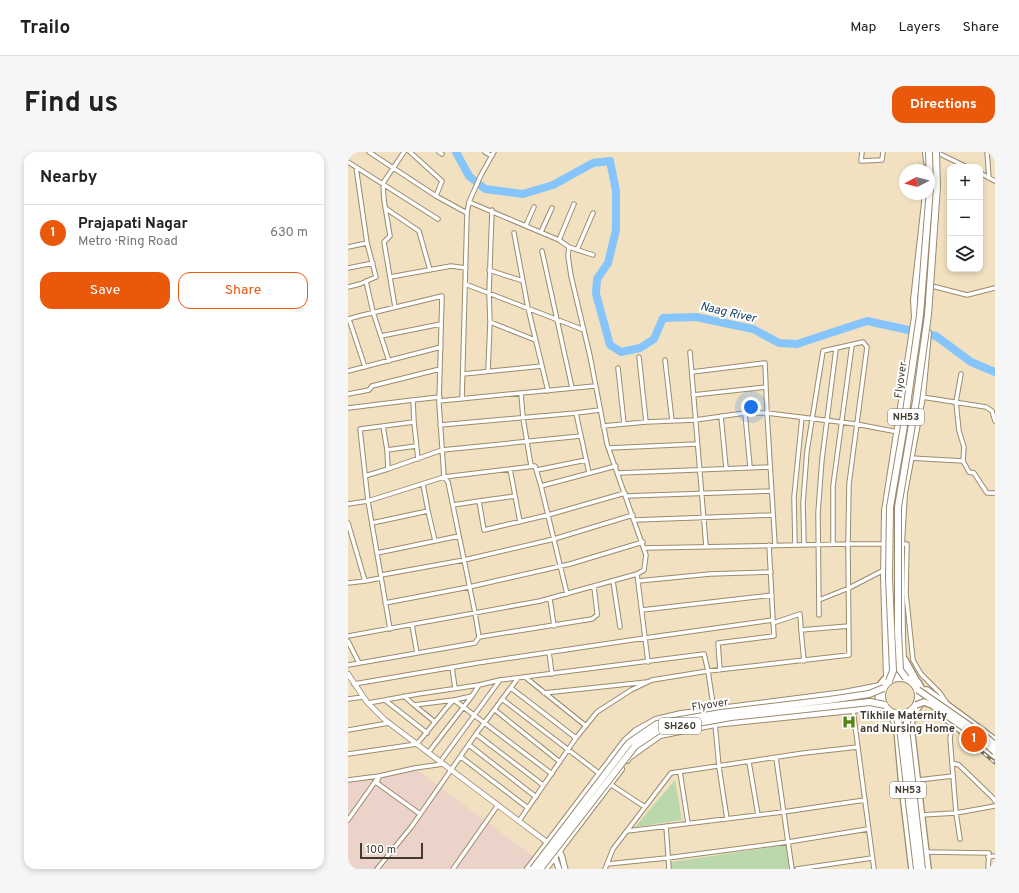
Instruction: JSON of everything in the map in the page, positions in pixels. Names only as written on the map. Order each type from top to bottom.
[{"type":"highway","name":"NH53","points":[[927,152],[927,164]]},
{"type":"highway","name":"Flyover","points":[[888,679],[893,671],[889,578],[890,507],[903,432],[920,315],[930,188],[927,152]]},
{"type":"highway","name":"NH53","points":[[906,676],[902,624],[901,544],[904,493],[922,397],[930,320],[932,260],[939,187],[939,161],[937,152]]},
{"type":"highway","name":"Flyover","points":[[922,690],[900,670],[898,631],[898,507],[916,401],[928,315],[937,187],[937,152]]},
{"type":"highway","name":"NH53","points":[[888,679],[884,544],[885,511],[915,317],[914,300],[925,200]]},
{"type":"highway","points":[[915,317],[930,320]]},
{"type":"highway","points":[[886,625],[902,624]]},
{"type":"highway","points":[[906,676],[888,679],[882,687],[883,706],[893,714],[911,712]]},
{"type":"highway","name":"Flyover","points":[[533,869],[629,743],[657,724],[721,713],[869,694],[882,687]]},
{"type":"highway","points":[[528,869],[625,741],[636,731],[656,720],[681,714],[714,709],[882,687]]},
{"type":"highway","points":[[922,690],[918,695],[918,705],[911,712],[906,728],[922,869]]},
{"type":"highway","name":"Flyover","points":[[540,869],[634,746],[659,730],[731,717],[870,702],[883,706]]},
{"type":"highway","name":"SH260","points":[[545,869],[629,757],[660,735],[714,724],[883,706]]},
{"type":"highway","name":"NH53","points":[[893,714],[900,728],[917,869]]},
{"type":"main road","points":[[904,658],[922,690],[986,737],[995,746]]},
{"type":"main road","points":[[922,690],[949,707],[995,740]]},
{"type":"main road","points":[[918,705],[924,702],[932,705],[983,741],[995,752]]},
{"type":"main road","points":[[918,705],[925,704],[995,756]]},
{"type":"main road","name":"NH53","points":[[911,712],[911,727],[928,869]]},
{"type":"main road","name":"NH53","points":[[893,714],[897,730],[912,869]]},
{"type":"main road","points":[[550,841],[565,869]]},
{"type":"main road","points":[[557,853],[559,869]]},
{"type":"street","points":[[370,152],[436,196],[467,213]]},
{"type":"street","points":[[395,307],[384,242],[390,236],[385,208],[383,183],[404,152]]},
{"type":"street","points":[[410,152],[442,181],[436,196]]},
{"type":"street","points":[[462,399],[467,213],[472,191],[493,154],[485,152]]},
{"type":"street","points":[[862,152],[861,161],[882,160],[883,152]]},
{"type":"street","points":[[937,152],[961,164]]},
{"type":"street","points":[[986,152],[989,178]]},
{"type":"street","points":[[348,162],[438,219]]},
{"type":"street","points":[[348,287],[376,277],[367,243],[356,167]]},
{"type":"street","points":[[983,175],[995,180]]},
{"type":"street","points":[[469,202],[526,225],[559,240],[569,247],[593,255]]},
{"type":"street","points":[[559,240],[574,204]]},
{"type":"street","points":[[526,225],[534,207]]},
{"type":"street","points":[[385,208],[419,231],[430,270]]},
{"type":"street","points":[[541,232],[552,208]]},
{"type":"street","points":[[488,372],[490,322],[488,293],[492,210]]},
{"type":"street","points":[[577,250],[593,213]]},
{"type":"street","points":[[514,233],[528,308],[548,391]]},
{"type":"street","points":[[348,247],[367,243]]},
{"type":"street","points":[[348,636],[550,599],[637,574],[644,570],[646,555],[609,448],[603,426],[584,330],[571,276],[568,256],[569,247]]},
{"type":"street","points":[[542,251],[572,388]]},
{"type":"street","points":[[348,268],[373,263]]},
{"type":"street","points":[[390,277],[451,266],[466,268]]},
{"type":"street","points":[[489,270],[523,281]]},
{"type":"street","points":[[366,281],[373,312],[388,361]]},
{"type":"street","points":[[465,284],[584,330]]},
{"type":"street","points":[[932,286],[967,295],[995,288]]},
{"type":"street","points":[[348,665],[476,643],[479,638],[448,482],[444,477],[440,426],[442,296],[349,319],[365,367]]},
{"type":"street","points":[[490,322],[535,340]]},
{"type":"street","points":[[381,336],[441,324]]},
{"type":"street","points":[[544,693],[650,681],[708,671],[849,655],[849,484],[867,347],[863,342],[823,351],[807,451],[802,503],[804,544]]},
{"type":"street","points":[[834,544],[833,486],[852,345]]},
{"type":"street","points":[[348,371],[441,347]]},
{"type":"street","points":[[819,615],[818,512],[822,459],[836,349]]},
{"type":"street","points":[[690,352],[706,546]]},
{"type":"street","points":[[639,357],[646,422]]},
{"type":"street","points":[[665,360],[672,421]]},
{"type":"street","points":[[692,372],[765,363],[775,545]]},
{"type":"street","points":[[463,374],[542,366]]},
{"type":"street","points":[[618,368],[624,424]]},
{"type":"street","points":[[348,394],[369,390],[372,386],[440,369]]},
{"type":"street","points":[[961,374],[956,402],[959,431],[964,447],[963,461],[968,472],[974,473],[986,493],[995,492]]},
{"type":"street","points":[[348,408],[413,400],[462,399],[595,386]]},
{"type":"street","points":[[693,395],[766,387]]},
{"type":"street","points":[[521,393],[531,466]]},
{"type":"street","points":[[922,397],[986,407],[992,411],[995,421]]},
{"type":"street","points":[[413,400],[418,458]]},
{"type":"street","points":[[440,426],[600,410]]},
{"type":"street","points":[[576,413],[589,473]]},
{"type":"street","points":[[603,426],[695,420],[745,413],[767,413],[856,424],[898,432],[915,431]]},
{"type":"street","points":[[745,413],[750,467]]},
{"type":"street","points":[[721,416],[726,468]]},
{"type":"street","points":[[795,545],[794,497],[802,417]]},
{"type":"street","points":[[390,629],[368,501],[360,429],[414,422]]},
{"type":"street","points":[[382,426],[387,450],[388,469]]},
{"type":"street","points":[[365,476],[442,450],[581,436]]},
{"type":"street","points":[[609,448],[697,444]]},
{"type":"street","points":[[387,450],[416,446]]},
{"type":"street","points":[[910,458],[963,461]]},
{"type":"street","points":[[537,470],[586,460]]},
{"type":"street","points":[[348,504],[368,501],[444,477],[535,466],[567,594]]},
{"type":"street","points":[[541,486],[616,466]]},
{"type":"street","points":[[618,472],[770,467]]},
{"type":"street","points":[[510,469],[520,522]]},
{"type":"street","points":[[423,484],[435,541]]},
{"type":"street","points":[[479,501],[484,530],[626,494],[701,494],[772,491]]},
{"type":"street","points":[[453,505],[515,496]]},
{"type":"street","points":[[372,523],[428,511]]},
{"type":"street","points":[[348,583],[365,581],[464,560],[554,539],[633,515]]},
{"type":"street","points":[[635,520],[773,515]]},
{"type":"street","points":[[348,523],[365,581]]},
{"type":"street","points":[[377,553],[459,536]]},
{"type":"street","points":[[385,603],[470,587],[561,566],[642,542]]},
{"type":"street","points":[[644,548],[804,544],[907,544],[906,593],[913,660],[921,674],[940,693],[949,707]]},
{"type":"street","points":[[819,600],[849,588],[884,570],[884,544]]},
{"type":"street","points":[[720,670],[718,643],[774,636],[769,545]]},
{"type":"street","points":[[638,581],[710,574],[771,572]]},
{"type":"street","points":[[637,574],[648,662]]},
{"type":"street","points":[[613,581],[620,627]]},
{"type":"street","points":[[479,638],[592,619],[596,616],[597,612],[594,587]]},
{"type":"street","points":[[642,610],[772,595]]},
{"type":"street","points":[[550,599],[554,626]]},
{"type":"street","points":[[354,684],[452,666],[645,638],[773,622],[800,614],[804,661]]},
{"type":"street","points":[[412,625],[417,653]]},
{"type":"street","points":[[801,630],[849,626]]},
{"type":"street","points":[[348,641],[358,663]]},
{"type":"street","points":[[548,652],[552,674]]},
{"type":"street","points":[[368,703],[479,685],[500,680],[704,654],[714,709],[714,724],[719,767],[727,819]]},
{"type":"street","points":[[452,666],[455,688]]},
{"type":"street","points":[[348,674],[368,703],[389,723],[519,821],[550,841]]},
{"type":"street","points":[[525,677],[586,726]]},
{"type":"street","points":[[377,869],[420,814],[476,734],[518,678]]},
{"type":"street","points":[[348,780],[379,776],[441,763],[473,715],[500,680]]},
{"type":"street","points":[[519,821],[576,738],[597,712],[631,690],[650,681]]},
{"type":"street","points":[[428,753],[479,685]]},
{"type":"street","points":[[511,688],[576,738]]},
{"type":"street","points":[[348,698],[363,696]]},
{"type":"street","points":[[404,696],[435,722]]},
{"type":"street","points":[[414,705],[472,696]]},
{"type":"street","points":[[502,699],[600,774]]},
{"type":"street","points":[[385,700],[427,732]]},
{"type":"street","points":[[454,700],[552,774]]},
{"type":"street","points":[[348,754],[417,744],[454,700]]},
{"type":"street","points":[[495,710],[560,762]]},
{"type":"street","points":[[853,710],[874,869]]},
{"type":"street","points":[[348,724],[349,730],[389,723]]},
{"type":"street","points":[[953,724],[950,738],[956,813],[960,839]]},
{"type":"street","points":[[476,734],[543,786]]},
{"type":"street","points":[[469,745],[536,796]]},
{"type":"street","points":[[605,869],[613,849],[671,773],[858,747]]},
{"type":"street","points":[[461,756],[528,808]]},
{"type":"street","points":[[776,758],[792,869]]},
{"type":"street","points":[[749,762],[758,815]]},
{"type":"street","points":[[952,763],[959,765],[995,801]]},
{"type":"street","points":[[680,772],[688,823]]},
{"type":"street","points":[[379,776],[377,783],[420,814]]},
{"type":"street","points":[[348,820],[379,776]]},
{"type":"street","points":[[918,780],[953,776]]},
{"type":"street","points":[[610,784],[645,807]]},
{"type":"street","points":[[627,831],[783,812],[865,800]]},
{"type":"street","points":[[453,869],[498,805]]},
{"type":"street","points":[[906,818],[922,815],[956,813],[995,806]]},
{"type":"street","points":[[666,826],[667,858],[669,869]]},
{"type":"street","points":[[607,864],[667,858],[788,842],[868,829]]},
{"type":"street","points":[[910,854],[920,851],[989,853],[988,869]]},
{"type":"street","points":[[988,857],[995,856]]},
{"type":"street","points":[[797,869],[872,858]]},
{"type":"shaded area","points":[[415,768],[550,869],[348,869],[348,780]]},
{"type":"green space","points":[[675,780],[682,820],[635,827]]},
{"type":"green space","points":[[786,845],[790,869],[672,869],[671,862]]},
{"type":"waterway","name":"Naag River","points":[[456,152],[469,176],[485,189],[523,194],[553,185],[593,163],[610,161],[616,191],[616,230],[608,263],[597,279],[596,294],[610,345],[621,352],[640,348],[654,339],[663,318],[696,317],[753,329],[779,343],[797,344],[867,321],[936,336],[971,362],[995,372]]},
{"type":"railway","points":[[970,742],[995,763]]},
{"type":"place","name":"Tikhile Maternity and Nursing Home","points":[[849,722]]},
{"type":"place","name":"Prajapati Nagar","points":[[974,739]]}]
